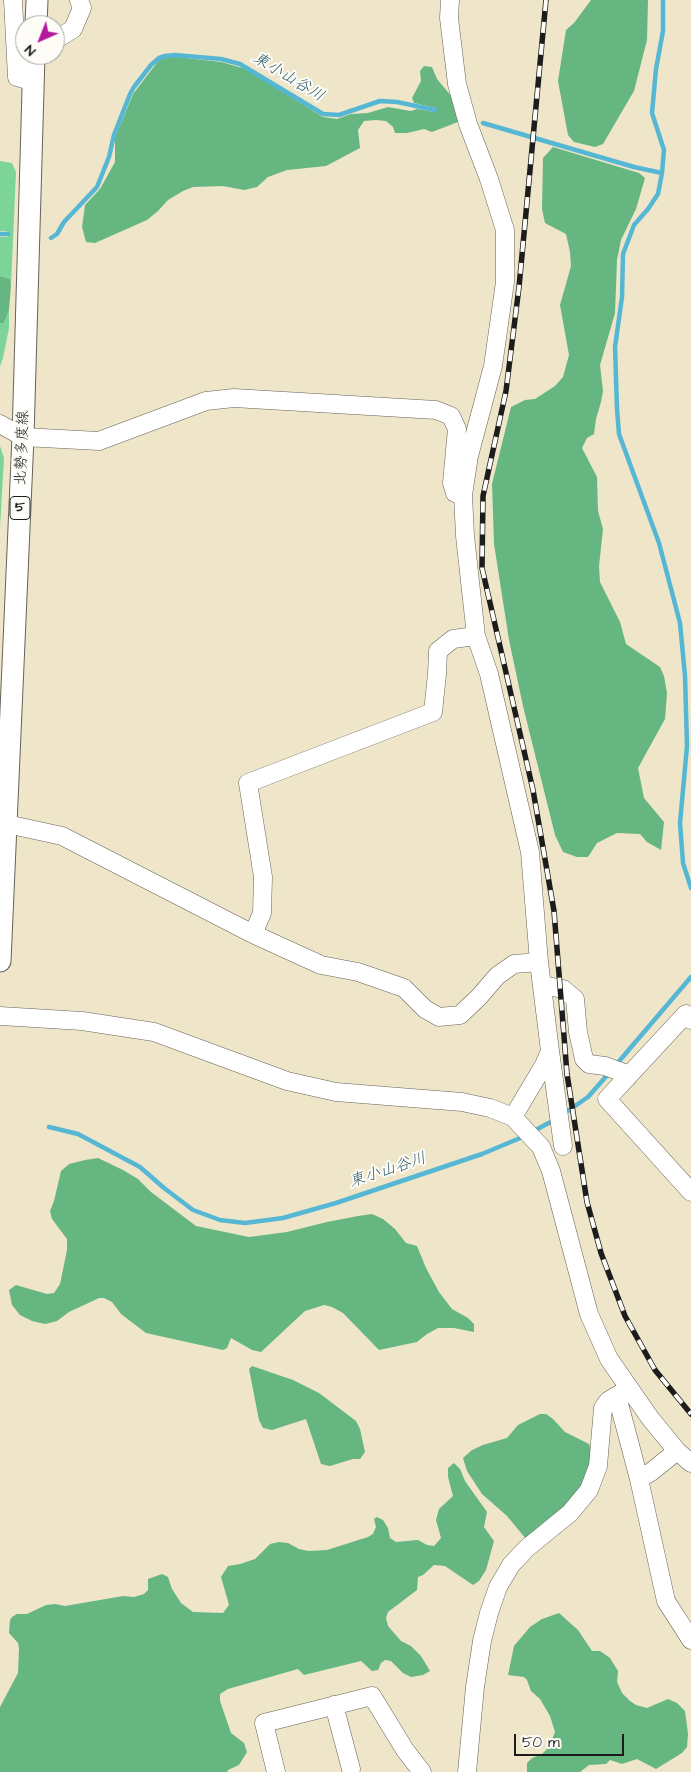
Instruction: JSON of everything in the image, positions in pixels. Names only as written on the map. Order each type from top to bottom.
[{"type":"main road","points":[[36,15],[37,0]]},
{"type":"main road","name":"北勢多度線","points":[[0,961],[1,877],[7,824],[4,801],[23,437],[34,65]]},
{"type":"street","points":[[13,0],[17,77],[33,82]]},
{"type":"street","points":[[65,34],[73,29],[82,8],[79,0]]},
{"type":"street","points":[[450,0],[449,18],[457,84],[468,124],[504,230],[505,239],[506,282],[494,357],[469,456],[463,495],[465,536],[476,636],[489,674],[530,852],[542,985],[562,1138]]},
{"type":"street","points":[[0,424],[23,437],[99,441],[206,401],[234,398],[436,410],[451,416],[457,429],[452,483],[455,493],[463,495]]},
{"type":"street","points":[[253,934],[262,913],[263,877],[248,783],[433,712],[438,651],[453,639],[476,636]]},
{"type":"street","points":[[7,824],[62,836],[253,934],[321,965],[358,972],[404,988],[425,1009],[439,1017],[460,1015],[480,997],[497,976],[514,964],[540,962]]},
{"type":"street","points":[[542,985],[563,989],[575,999],[578,1032],[584,1059],[589,1064],[605,1066],[626,1075]]},
{"type":"street","points":[[691,1020],[686,1014],[626,1075],[608,1099],[691,1192]]},
{"type":"street","points":[[0,1016],[82,1020],[154,1032],[295,1083],[336,1092],[462,1102],[490,1108],[518,1122],[540,1147],[551,1171],[589,1314],[623,1392],[639,1479],[666,1601],[691,1640]]},
{"type":"street","points":[[518,1122],[550,1051]]},
{"type":"street","points":[[623,1392],[676,1451],[691,1463]]},
{"type":"street","points":[[467,1772],[475,1687],[482,1641],[498,1587],[511,1565],[527,1548],[570,1514],[589,1490],[598,1466],[603,1408],[608,1401],[623,1392]]},
{"type":"street","points":[[639,1479],[651,1472],[676,1451]]},
{"type":"street","points":[[276,1772],[264,1722],[372,1696],[405,1750],[422,1772]]},
{"type":"street","points":[[334,1705],[352,1769]]},
{"type":"green space","points":[[591,0],[648,0],[647,40],[634,91],[603,144],[595,147],[574,142],[568,135],[558,81],[566,30],[574,23]]},
{"type":"green space","points":[[169,57],[221,62],[246,69],[323,117],[337,119],[351,114],[368,113],[388,107],[411,111],[417,109],[435,112],[436,108],[414,103],[412,98],[421,81],[420,71],[424,66],[432,67],[437,79],[452,97],[458,114],[458,122],[432,132],[424,129],[407,133],[395,133],[393,127],[386,121],[364,121],[358,130],[360,148],[326,166],[287,170],[268,177],[257,187],[244,190],[223,186],[193,187],[168,200],[147,220],[95,243],[86,242],[82,227],[85,205],[100,189],[115,162],[115,138],[133,94],[159,60]]},
{"type":"green space","points":[[553,147],[639,173],[645,178],[636,209],[621,240],[617,260],[615,313],[600,365],[603,391],[601,402],[594,434],[587,438],[582,448],[597,477],[598,511],[603,529],[599,566],[600,582],[620,622],[626,644],[660,667],[664,676],[667,693],[665,719],[638,768],[644,798],[664,822],[661,850],[647,842],[640,834],[617,833],[597,843],[588,857],[577,857],[563,852],[555,835],[523,706],[509,640],[494,544],[492,484],[511,407],[525,400],[535,399],[555,386],[563,377],[569,355],[560,305],[571,266],[570,252],[566,234],[545,223],[542,209],[543,158]]},
{"type":"green space","points":[[0,161],[12,163],[16,172],[11,285],[10,279],[0,276],[0,237],[8,237],[7,231],[0,231]]},
{"type":"green space","points":[[0,276],[10,279],[11,285],[9,310],[4,323],[0,323]]},
{"type":"green space","points":[[9,310],[9,328],[0,366],[0,323],[4,323]]},
{"type":"green space","points":[[0,446],[4,458],[0,528]]},
{"type":"green space","points":[[98,1158],[138,1179],[151,1192],[196,1226],[249,1237],[287,1232],[372,1214],[383,1219],[395,1229],[406,1243],[417,1246],[439,1292],[452,1309],[468,1318],[474,1324],[474,1332],[454,1328],[438,1328],[417,1342],[379,1350],[343,1313],[324,1305],[305,1311],[261,1352],[252,1350],[231,1338],[227,1348],[223,1350],[146,1333],[121,1314],[112,1302],[104,1298],[99,1298],[69,1312],[57,1321],[45,1324],[32,1321],[20,1315],[12,1305],[9,1290],[16,1285],[47,1294],[54,1293],[60,1284],[67,1250],[67,1239],[52,1219],[50,1211],[61,1171],[69,1164]]},
{"type":"green space","points":[[252,1366],[293,1380],[319,1393],[356,1421],[360,1429],[365,1452],[360,1459],[353,1459],[330,1466],[321,1464],[306,1419],[272,1430],[263,1428],[259,1420],[249,1369]]},
{"type":"green space","points":[[540,1414],[546,1414],[565,1432],[589,1444],[593,1455],[587,1480],[566,1507],[526,1539],[507,1516],[482,1494],[467,1471],[463,1458],[472,1450],[483,1445],[507,1438],[518,1425]]},
{"type":"green space","points":[[454,1463],[460,1469],[465,1481],[487,1512],[484,1527],[494,1541],[486,1570],[479,1581],[473,1585],[445,1566],[434,1565],[418,1577],[417,1590],[388,1612],[386,1618],[388,1626],[401,1641],[411,1646],[421,1656],[430,1671],[423,1675],[411,1677],[403,1673],[391,1661],[385,1660],[381,1663],[378,1670],[372,1671],[361,1661],[304,1675],[298,1669],[228,1689],[220,1694],[220,1701],[231,1733],[244,1743],[247,1752],[239,1765],[227,1772],[0,1772],[0,1707],[18,1673],[18,1643],[9,1633],[12,1617],[17,1614],[27,1614],[46,1605],[65,1606],[123,1596],[134,1597],[144,1594],[148,1590],[148,1579],[162,1574],[168,1577],[172,1589],[181,1603],[193,1612],[223,1613],[229,1605],[221,1577],[228,1566],[255,1559],[270,1544],[279,1542],[288,1543],[308,1551],[327,1550],[368,1537],[373,1534],[376,1527],[374,1519],[377,1517],[383,1520],[388,1528],[390,1538],[396,1542],[418,1540],[427,1545],[434,1546],[441,1538],[436,1520],[439,1509],[453,1496],[448,1477],[448,1468]]},
{"type":"green space","points":[[559,1613],[578,1630],[592,1651],[600,1651],[610,1658],[618,1671],[617,1682],[622,1693],[630,1701],[647,1708],[668,1699],[677,1703],[685,1711],[688,1734],[687,1747],[682,1753],[656,1769],[637,1759],[622,1764],[610,1760],[606,1764],[589,1765],[580,1772],[527,1772],[527,1763],[532,1758],[542,1754],[549,1747],[555,1732],[550,1716],[540,1699],[531,1691],[527,1680],[524,1677],[508,1675],[514,1646],[530,1627],[542,1619]]},
{"type":"waterway","points":[[663,0],[663,31],[656,69],[652,113],[664,150],[662,173],[658,194],[634,225],[623,254],[622,297],[615,347],[619,434],[659,543],[680,623],[685,676],[687,746],[680,823],[683,863],[691,888]]},
{"type":"waterway","name":"東小山谷川","points":[[51,238],[57,234],[64,222],[97,187],[130,94],[151,65],[159,58],[175,55],[221,59],[240,64],[323,114],[339,115],[380,101],[397,102],[435,110]]},
{"type":"waterway","name":"東小山谷川","points":[[483,123],[634,167],[662,173]]},
{"type":"waterway","name":"東小山谷川","points":[[0,234],[8,234]]},
{"type":"waterway","name":"東小山谷川","points":[[615,1066],[691,977]]},
{"type":"waterway","name":"東小山谷川","points":[[562,1115],[588,1097],[610,1072]]},
{"type":"waterway","name":"東小山谷川","points":[[532,1132],[556,1119]]},
{"type":"waterway","name":"東小山谷川","points":[[49,1127],[78,1134],[140,1167],[193,1210],[220,1220],[245,1223],[283,1218],[336,1203],[482,1154],[525,1136]]},
{"type":"railway","points":[[546,0],[519,287],[506,391],[483,496],[482,568],[533,790],[554,911],[567,1074],[587,1202],[601,1253],[625,1316],[655,1370],[691,1414]]}]
